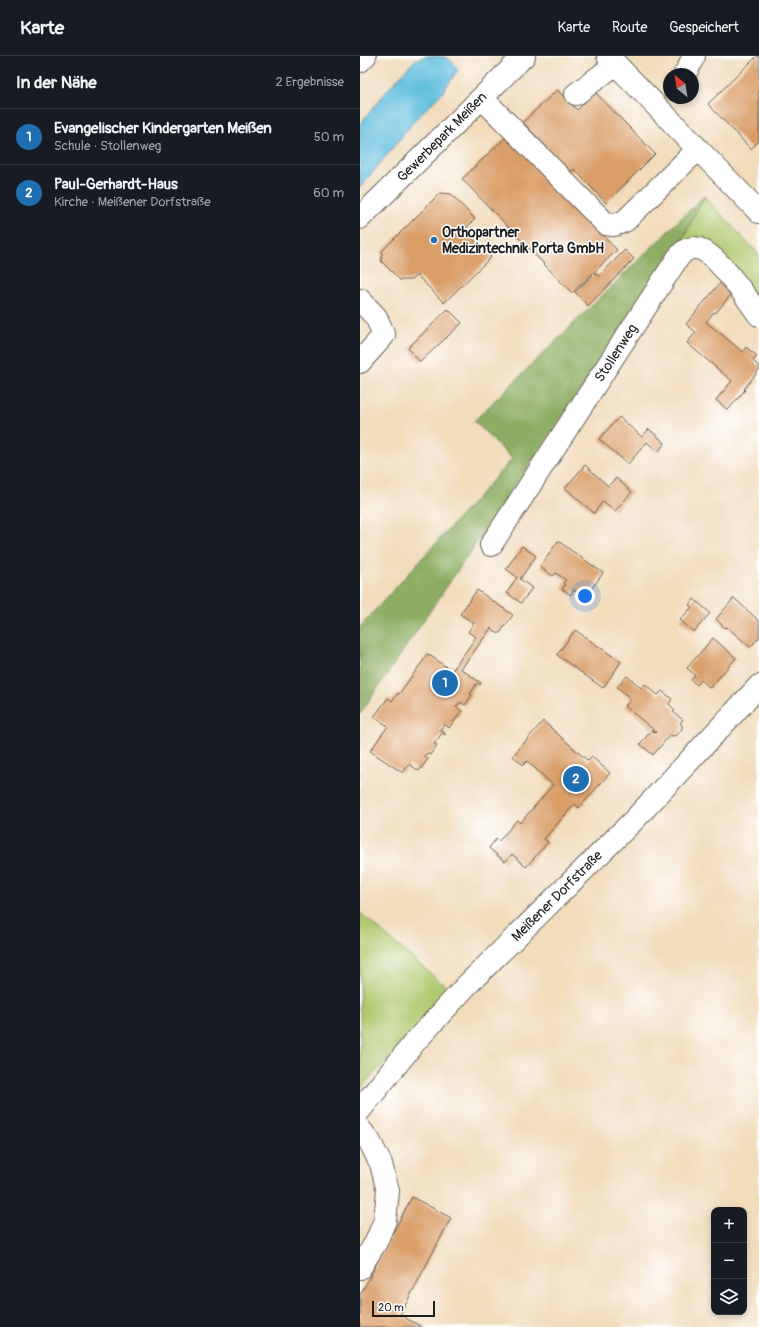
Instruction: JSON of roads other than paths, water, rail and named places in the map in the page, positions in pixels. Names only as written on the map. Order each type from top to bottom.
[{"type":"street","points":[[360,61],[365,56]]},
{"type":"street","name":"Gewerbepark Meißen","points":[[360,218],[524,56]]},
{"type":"street","points":[[689,68],[694,56]]},
{"type":"street","points":[[576,94],[612,60],[670,107],[698,149],[759,212]]},
{"type":"street","points":[[482,98],[606,224],[614,225],[625,221],[698,149]]},
{"type":"street","name":"Stollenweg","points":[[491,546],[684,250],[694,248],[702,249],[725,269],[759,315]]},
{"type":"street","points":[[360,300],[376,317],[384,336],[360,362]]},
{"type":"street","name":"Meißener Dorfstraße","points":[[360,1110],[414,1043],[467,985],[634,820],[759,686]]},
{"type":"street","points":[[360,1129],[370,1142],[381,1164],[388,1191],[385,1220],[376,1242],[360,1268]]},
{"type":"water","points":[[426,56],[437,56],[449,59],[458,70],[442,93],[416,119],[360,188],[360,124],[388,89],[415,60]]},
{"type":"place","name":"Orthopartner Medizintechnik Porta GmbH","points":[[434,240]]},
{"type":"place","name":"Evangelischer Kindergarten Meißen","points":[[445,683]]},
{"type":"place","name":"Paul-Gerhardt-Haus","points":[[576,779]]}]
